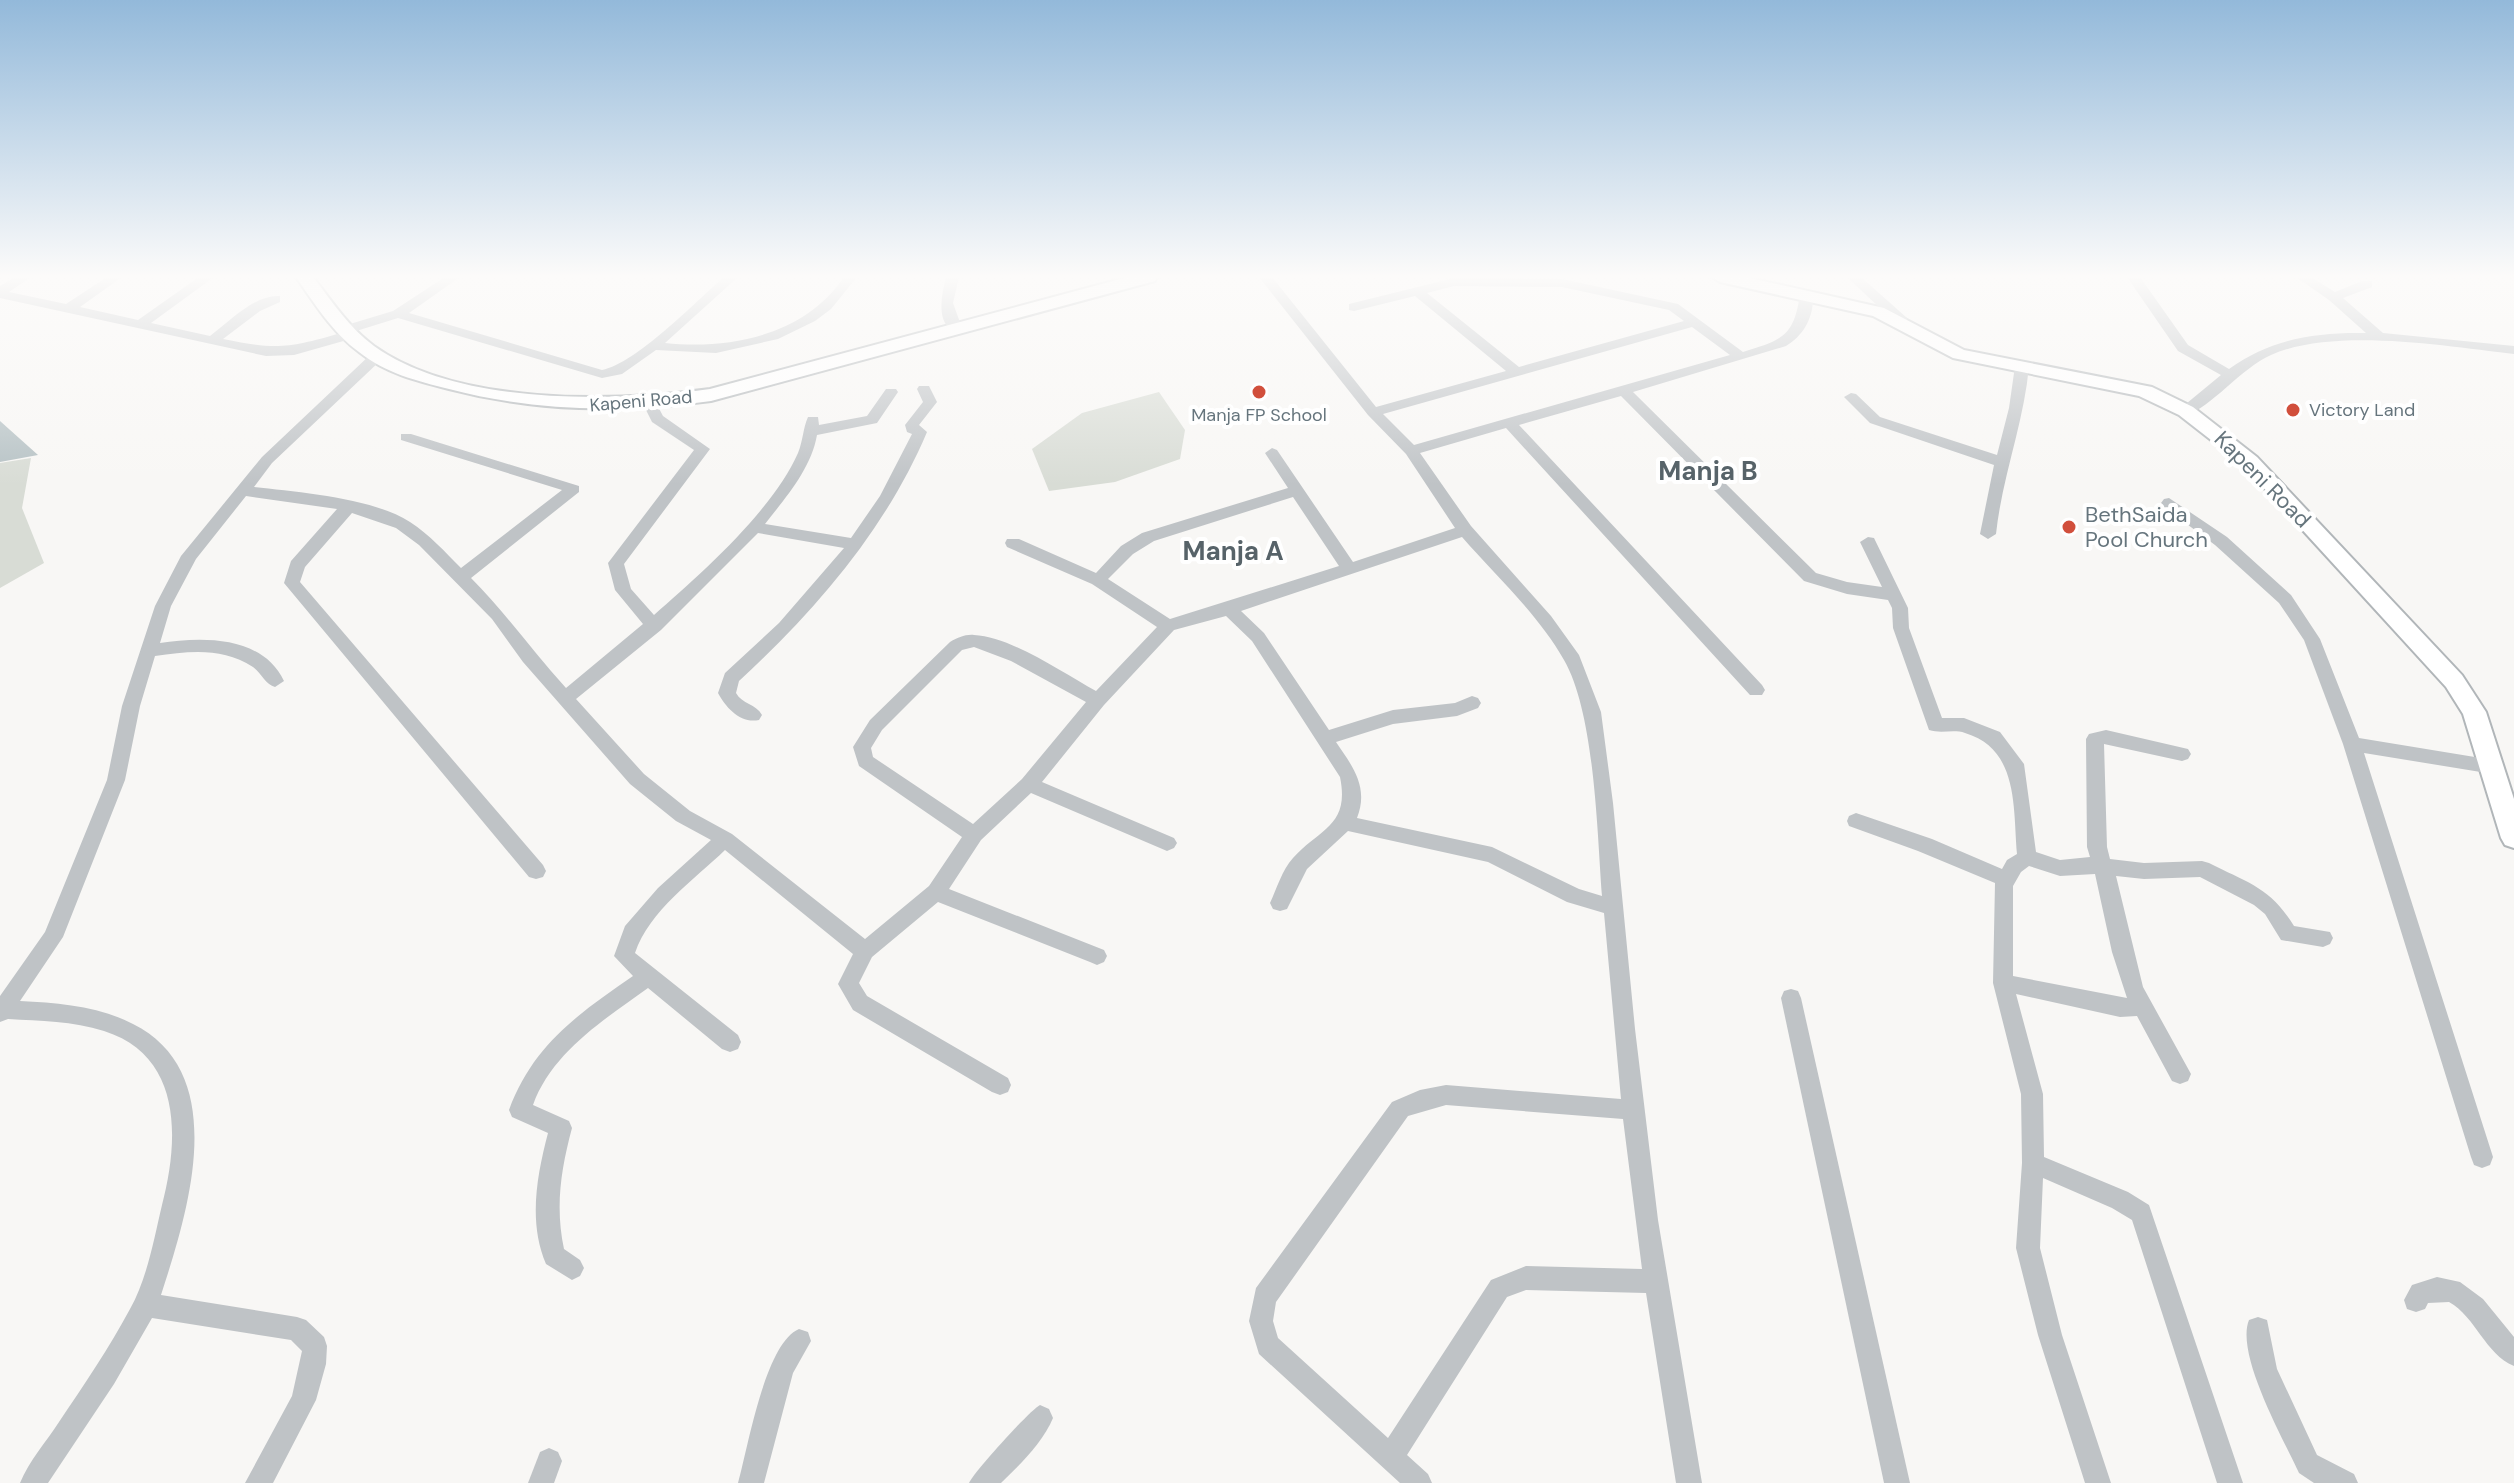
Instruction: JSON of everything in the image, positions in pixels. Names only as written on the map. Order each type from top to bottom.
[{"type":"main road","name":"Kapeni Road","points":[[363,346],[376,357],[426,378],[511,398],[581,406],[650,404],[711,395],[891,346]]},
{"type":"main road","name":"Kapeni Road","points":[[1941,346],[1959,354],[2145,391],[2186,411],[2250,461],[2454,681],[2474,712],[2514,838]]},
{"type":"street","points":[[245,346],[280,353],[303,346]]},
{"type":"street","points":[[508,346],[602,374],[617,371],[653,346]]},
{"type":"street","points":[[657,346],[717,349],[727,346]]},
{"type":"street","points":[[1320,346],[1373,412],[1411,451],[1465,530],[1545,620],[1573,659],[1592,712],[1646,1220],[1689,1483]]},
{"type":"street","points":[[1484,346],[1516,372]]},
{"type":"street","points":[[1373,412],[1609,346]]},
{"type":"street","points":[[1728,346],[1739,355]]},
{"type":"street","points":[[1411,451],[1769,346]]},
{"type":"street","points":[[2182,346],[2230,375]]},
{"type":"street","points":[[2186,411],[2256,356],[2279,346]]},
{"type":"street","points":[[2468,346],[2514,350]]},
{"type":"street","points":[[2,1011],[53,937],[116,780],[131,706],[163,606],[189,556],[267,460],[376,357]]},
{"type":"street","points":[[1988,534],[1990,511],[2023,388],[2022,366]]},
{"type":"street","points":[[753,715],[733,704],[727,693],[731,678],[805,604],[891,490],[920,432],[912,429],[912,425],[930,402],[924,389]]},
{"type":"street","points":[[1622,389],[1810,577],[1847,588],[1894,595]]},
{"type":"street","points":[[565,698],[655,626],[754,527],[795,471],[814,426],[872,420],[891,392]]},
{"type":"street","points":[[1851,397],[1875,420],[2002,462]]},
{"type":"street","points":[[650,404],[657,419],[703,449],[616,563],[616,579],[655,626]]},
{"type":"street","points":[[1510,424],[1756,690]]},
{"type":"street","points":[[406,437],[574,489],[461,577]]},
{"type":"street","points":[[1272,453],[1349,569]]},
{"type":"street","points":[[241,490],[349,506],[402,524],[425,541],[498,615],[529,658],[637,779],[683,816],[725,839],[865,951]]},
{"type":"street","points":[[1098,580],[1127,550],[1148,537],[1299,490]]},
{"type":"street","points":[[2169,503],[2242,560],[2285,599],[2302,621],[2321,657],[2352,744],[2482,1157]]},
{"type":"street","points":[[349,506],[297,565],[292,583],[536,871]]},
{"type":"street","points":[[754,527],[853,544]]},
{"type":"street","points":[[1000,1085],[860,1003],[848,984],[865,951],[936,892],[974,835],[1029,784],[1098,700],[1168,626],[1229,609],[1465,530]]},
{"type":"street","points":[[1868,542],[1900,608],[1901,628],[1935,725],[1964,725],[1994,737],[2018,769],[2027,857]]},
{"type":"street","points":[[1013,543],[1098,580],[1168,626]]},
{"type":"street","points":[[1229,609],[1258,637],[1349,776],[1353,788],[1353,813],[1346,823],[1297,866],[1280,903]]},
{"type":"street","points":[[974,835],[865,761],[862,747],[876,725],[956,646],[977,641],[1098,700]]},
{"type":"street","points":[[149,651],[209,643],[249,656],[272,673],[275,681]]},
{"type":"street","points":[[1323,739],[1393,717],[1457,709],[1472,703]]},
{"type":"street","points":[[2180,1074],[2133,989],[2122,952],[2097,847],[2095,739],[2106,737],[2182,754]]},
{"type":"street","points":[[2352,744],[2493,767]]},
{"type":"street","points":[[1029,784],[1167,843]]},
{"type":"street","points":[[1856,821],[2005,879]]},
{"type":"street","points":[[1346,823],[1492,855],[1574,896],[1615,908]]},
{"type":"street","points":[[725,839],[665,894],[632,932],[624,956],[730,1042]]},
{"type":"street","points":[[2027,857],[2060,868],[2090,865],[2104,869],[2202,869],[2261,899],[2272,908],[2288,934],[2323,938]]},
{"type":"street","points":[[2027,857],[2014,866],[2005,879],[2003,983],[2032,1094],[2033,1163],[2028,1248],[2050,1335],[2098,1483]]},
{"type":"street","points":[[936,892],[1097,956]]},
{"type":"street","points":[[572,1268],[554,1256],[545,1220],[548,1174],[561,1128],[520,1110],[522,1099],[525,1089],[562,1045],[602,1010],[649,976]]},
{"type":"street","points":[[2003,983],[2120,1008],[2144,1006]]},
{"type":"street","points":[[1791,998],[1897,1483]]},
{"type":"street","points":[[2,1011],[81,1017],[138,1037],[159,1058],[180,1089],[185,1137],[179,1188],[145,1305],[108,1370],[33,1483]]},
{"type":"street","points":[[1419,1483],[1268,1345],[1261,1321],[1265,1297],[1400,1109],[1420,1100],[1446,1095],[1635,1110]]},
{"type":"street","points":[[2033,1163],[2120,1200],[2141,1213],[2230,1483]]},
{"type":"street","points":[[1391,1457],[1499,1288],[1526,1278],[1656,1281]]},
{"type":"street","points":[[2416,1300],[2420,1293],[2438,1288],[2466,1299],[2481,1311],[2500,1340],[2514,1354]]},
{"type":"street","points":[[145,1305],[297,1329],[315,1346],[315,1367],[306,1391],[258,1483]]},
{"type":"street","points":[[2258,1329],[2265,1371],[2308,1464],[2345,1483]]},
{"type":"street","points":[[751,1483],[782,1368],[799,1341]]},
{"type":"street","points":[[982,1483],[1008,1458],[1040,1418]]},
{"type":"shaded area","points":[[1159,392],[1185,430],[1180,459],[1115,482],[1049,491],[1032,449],[1082,413]]},
{"type":"shaded area","points":[[0,421],[38,455],[0,462]]},
{"type":"shaded area","points":[[31,458],[22,508],[44,563],[0,588],[0,463]]},
{"type":"place","name":"Manja FP School","points":[[1259,392]]},
{"type":"place","name":"Victory Land","points":[[2293,410]]},
{"type":"place","name":"BethSaida Pool Church","points":[[2069,527]]},
{"type":"district","name":"Manja B","points":[[1708,471]]},
{"type":"district","name":"Manja A","points":[[1233,551]]}]
